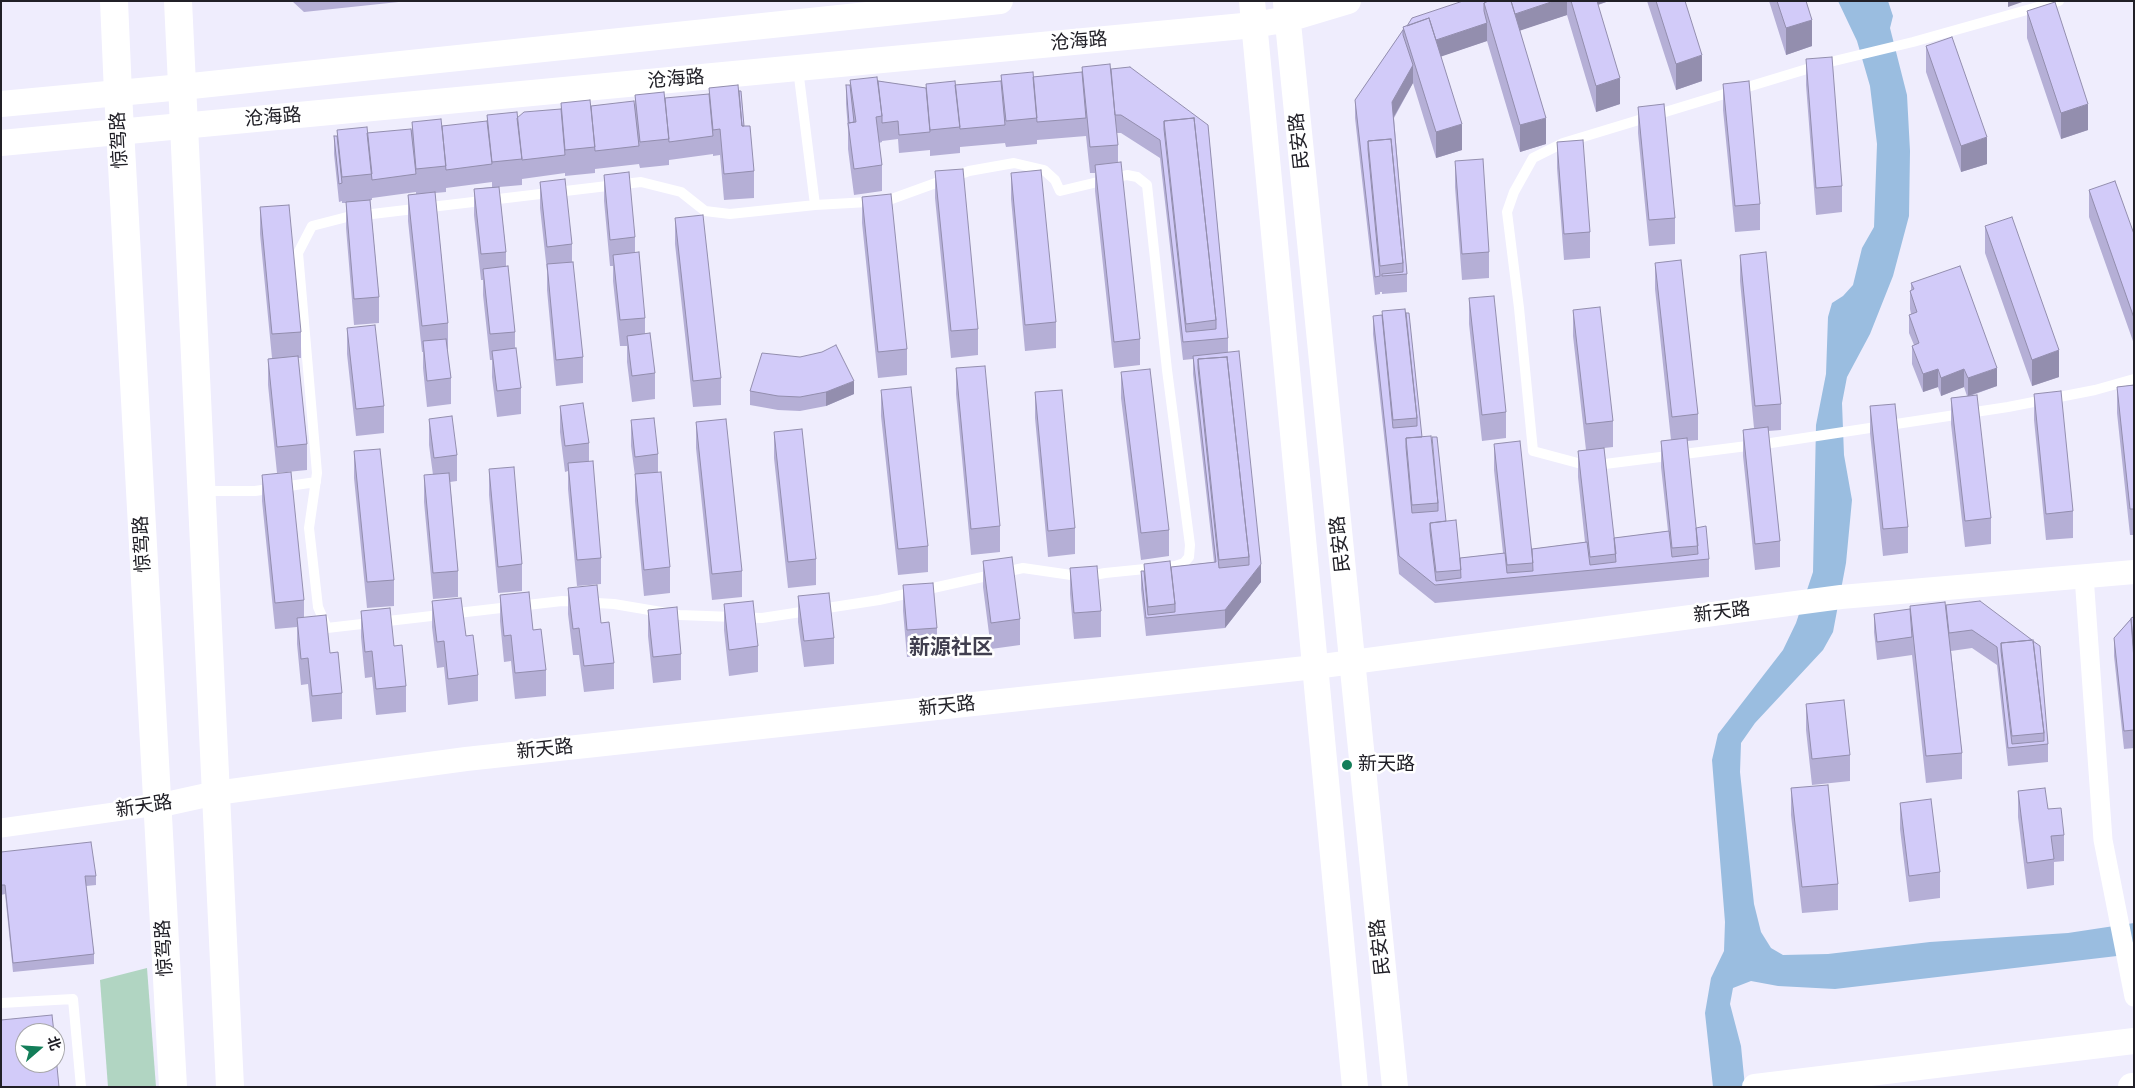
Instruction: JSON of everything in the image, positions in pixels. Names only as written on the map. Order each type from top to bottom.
[{"type":"main road","name":"惊驾路","points":[[114,1],[172,1087]]},
{"type":"main road","points":[[178,1],[230,1087]]},
{"type":"main road","name":"沧海路","points":[[1,104],[182,88],[1000,1]]},
{"type":"main road","name":"沧海路","points":[[1,143],[798,68],[1287,10],[1348,1]]},
{"type":"main road","name":"民安路","points":[[1287,10],[1395,1087]]},
{"type":"main road","name":"民安路","points":[[1253,13],[1355,1087]]},
{"type":"main road","points":[[1757,1087],[2134,1040]]},
{"type":"street","name":"新天路","points":[[1,828],[157,806],[216,793],[466,759],[1315,667],[1352,660],[1841,597],[2134,572]]},
{"type":"street","points":[[2084,576],[2103,840],[2134,997]]},
{"type":"lane","points":[[2059,1],[1913,42],[1830,62],[1563,143],[1533,158],[1514,192],[1507,212],[1519,308],[1533,451],[1589,466],[1771,443],[2008,407],[2095,390],[2134,379]]},
{"type":"lane","points":[[798,68],[815,206]]},
{"type":"lane","points":[[1014,163],[1044,170],[1055,180],[1060,191],[1127,175],[1138,177],[1147,185],[1167,370],[1190,546],[1189,557],[1184,563],[1175,566],[1105,573],[1085,578],[1023,568],[879,600],[762,618],[679,615],[614,604],[562,601],[327,628],[318,607],[309,528],[317,473],[298,253],[312,226],[347,218],[641,182],[681,192],[705,211],[730,214],[815,206],[886,201],[969,171],[1014,163]]},
{"type":"lane","points":[[202,491],[255,491],[316,482]]},
{"type":"lane","points":[[1,1003],[72,999],[81,1087]]},
{"type":"green space","points":[[147,968],[156,1087],[108,1087],[100,980]]},
{"type":"water","points":[[1838,1],[1888,1],[1893,16],[1890,28],[1907,95],[1910,151],[1909,216],[1893,276],[1870,334],[1847,377],[1842,403],[1844,455],[1852,500],[1846,563],[1833,632],[1823,650],[1755,723],[1741,743],[1740,772],[1754,904],[1761,932],[1771,948],[1783,955],[1828,954],[1930,942],[2068,933],[2134,923],[2134,954],[1835,989],[1778,986],[1751,981],[1733,988],[1730,1004],[1741,1046],[1745,1087],[1713,1087],[1705,1013],[1711,978],[1724,951],[1725,922],[1712,760],[1718,734],[1783,650],[1796,623],[1813,572],[1816,425],[1826,374],[1828,317],[1832,303],[1843,296],[1853,285],[1862,248],[1874,227],[1877,144],[1870,86],[1857,41]]},
{"type":"building","points":[[1463,1],[1488,1],[1484,3],[1487,23],[1436,40],[1429,18],[1407,26],[1412,18]]},
{"type":"building","points":[[1488,1],[1511,1],[1546,118],[1520,125],[1484,3]]},
{"type":"building","points":[[1511,1],[1554,1],[1515,14]]},
{"type":"building","points":[[1571,1],[1597,1],[1620,78],[1596,86]]},
{"type":"building","points":[[1656,1],[1685,1],[1702,55],[1676,64]]},
{"type":"building","points":[[1777,1],[1806,1],[1812,20],[1786,28]]},
{"type":"building","points":[[2055,2],[2088,104],[2061,113],[2027,11]]},
{"type":"building","points":[[1429,18],[1462,124],[1436,132],[1403,27]]},
{"type":"building","points":[[1403,30],[1413,65],[1392,102],[1407,274],[1382,276],[1382,274],[1403,272],[1391,139],[1368,141],[1380,276],[1375,277],[1355,100]]},
{"type":"building","points":[[1952,37],[1987,137],[1961,146],[1926,46]]},
{"type":"building","points":[[1832,57],[1842,186],[1816,188],[1806,59]]},
{"type":"building","points":[[1110,64],[1118,145],[1090,147],[1082,67]]},
{"type":"building","points":[[1130,67],[1208,125],[1228,338],[1183,342],[1160,140],[1121,115],[1115,115],[1111,69]],"holes":[[[1194,118],[1216,329],[1186,332],[1164,121]]]},
{"type":"building","points":[[1033,72],[1037,118],[1006,121],[1001,75]]},
{"type":"building","points":[[1082,72],[1086,118],[1037,122],[1033,77]]},
{"type":"building","points":[[877,77],[882,116],[876,117],[882,165],[854,169],[848,123],[856,122],[850,80]]},
{"type":"building","points":[[878,81],[926,88],[930,132],[899,135],[898,121],[882,123]]},
{"type":"building","points":[[955,81],[960,127],[930,130],[926,84]]},
{"type":"building","points":[[1001,81],[1005,125],[960,129],[955,85]]},
{"type":"building","points":[[1749,81],[1760,204],[1735,206],[1723,84]]},
{"type":"building","points":[[738,85],[742,126],[750,126],[754,171],[724,174],[720,129],[713,130],[709,88]]},
{"type":"building","points":[[846,85],[850,85],[854,122],[849,123]]},
{"type":"building","points":[[739,91],[741,91],[744,126],[742,126]]},
{"type":"building","points":[[664,92],[669,139],[640,142],[635,95]]},
{"type":"building","points":[[709,94],[713,136],[669,142],[665,98]]},
{"type":"building","points":[[590,100],[595,147],[565,150],[561,103]]},
{"type":"building","points":[[634,101],[639,146],[595,151],[591,106]]},
{"type":"building","points":[[1664,104],[1675,218],[1649,220],[1638,107]]},
{"type":"building","points":[[561,109],[565,155],[522,160],[517,118],[524,112]]},
{"type":"building","points":[[517,112],[522,159],[492,162],[487,115]]},
{"type":"building","points":[[1194,118],[1216,320],[1186,324],[1164,121]]},
{"type":"building","points":[[441,119],[446,166],[416,169],[412,122]]},
{"type":"building","points":[[487,121],[492,164],[446,170],[442,126]]},
{"type":"building","points":[[367,127],[372,174],[342,177],[337,130]]},
{"type":"building","points":[[411,129],[416,174],[372,180],[367,133]]},
{"type":"building","points":[[334,136],[337,136],[342,183],[339,184]]},
{"type":"building","points":[[1391,139],[1403,263],[1380,266],[1368,141]]},
{"type":"building","points":[[1583,140],[1590,232],[1564,234],[1557,142]]},
{"type":"building","points":[[1483,159],[1489,252],[1462,254],[1455,161]]},
{"type":"building","points":[[1121,162],[1140,339],[1114,342],[1095,165]]},
{"type":"building","points":[[963,169],[978,329],[951,331],[935,171]]},
{"type":"building","points":[[1041,170],[1056,322],[1025,325],[1011,173]]},
{"type":"building","points":[[629,172],[635,237],[610,240],[604,175]]},
{"type":"building","points":[[565,179],[572,244],[547,247],[540,182]]},
{"type":"building","points":[[2115,181],[2134,234],[2134,318],[2089,190]]},
{"type":"building","points":[[499,187],[506,252],[481,254],[474,189]]},
{"type":"building","points":[[435,192],[448,323],[422,326],[408,195]]},
{"type":"building","points":[[891,194],[907,349],[878,352],[862,197]]},
{"type":"building","points":[[370,200],[379,297],[354,299],[346,202]]},
{"type":"building","points":[[289,205],[301,332],[272,334],[260,207]]},
{"type":"building","points":[[703,215],[721,378],[693,381],[675,218]]},
{"type":"building","points":[[2012,217],[2059,350],[2032,360],[1985,226]]},
{"type":"building","points":[[639,252],[645,318],[620,320],[613,255]]},
{"type":"building","points":[[1766,252],[1781,404],[1755,406],[1740,255]]},
{"type":"building","points":[[1681,260],[1698,414],[1672,417],[1655,263]]},
{"type":"building","points":[[573,262],[583,357],[556,360],[547,264]]},
{"type":"building","points":[[508,266],[515,332],[490,334],[483,269]]},
{"type":"building","points":[[1960,266],[1997,368],[1968,378],[1964,369],[1941,378],[1938,369],[1923,374],[1912,346],[1919,343],[1909,315],[1917,312],[1910,291],[1914,289],[1911,283]]},
{"type":"building","points":[[1494,296],[1506,412],[1482,415],[1469,298]]},
{"type":"building","points":[[1600,307],[1613,421],[1586,424],[1573,310]]},
{"type":"building","points":[[1405,309],[1417,418],[1393,420],[1382,311]]},
{"type":"building","points":[[1406,313],[1409,313],[1422,437],[1406,438],[1412,513],[1438,511],[1432,437],[1437,437],[1446,521],[1430,523],[1436,581],[1461,578],[1460,558],[1505,553],[1507,573],[1533,571],[1532,549],[1587,542],[1590,565],[1616,562],[1614,538],[1669,531],[1672,557],[1698,554],[1696,528],[1706,526],[1709,559],[1435,585],[1399,556],[1373,316],[1382,315],[1393,428],[1417,426]]},
{"type":"building","points":[[375,325],[384,406],[356,409],[347,328]]},
{"type":"building","points":[[650,333],[655,373],[632,376],[627,336]]},
{"type":"building","points":[[446,339],[451,378],[427,381],[423,341]]},
{"type":"building","points":[[836,345],[854,381],[826,392],[800,397],[778,396],[750,391],[762,353],[800,357],[822,352]]},
{"type":"building","points":[[516,348],[521,388],[497,391],[492,351]]},
{"type":"building","points":[[1239,351],[1261,564],[1225,610],[1146,618],[1141,571],[1144,571],[1148,615],[1175,612],[1171,567],[1216,562],[1193,356]],"holes":[[[1227,357],[1249,565],[1219,568],[1198,359]]]},
{"type":"building","points":[[298,356],[307,444],[277,447],[268,359]]},
{"type":"building","points":[[1227,357],[1249,557],[1219,560],[1198,359]]},
{"type":"building","points":[[985,366],[1000,526],[971,529],[956,368]]},
{"type":"building","points":[[1150,369],[1169,530],[1141,533],[1121,372]]},
{"type":"building","points":[[2134,385],[2134,509],[2130,509],[2117,387]]},
{"type":"building","points":[[911,387],[928,546],[898,549],[881,390]]},
{"type":"building","points":[[1062,390],[1075,528],[1048,531],[1035,392]]},
{"type":"building","points":[[2061,391],[2073,511],[2046,514],[2034,394]]},
{"type":"building","points":[[1977,395],[1991,518],[1965,521],[1951,398]]},
{"type":"building","points":[[583,403],[589,443],[565,446],[560,406]]},
{"type":"building","points":[[1895,404],[1908,527],[1883,529],[1870,406]]},
{"type":"building","points":[[452,416],[457,455],[434,458],[429,419]]},
{"type":"building","points":[[654,418],[658,454],[635,457],[631,420]]},
{"type":"building","points":[[726,419],[742,571],[712,574],[696,422]]},
{"type":"building","points":[[1768,427],[1780,541],[1755,544],[1743,430]]},
{"type":"building","points":[[802,429],[816,559],[788,562],[774,432]]},
{"type":"building","points":[[1431,436],[1438,503],[1412,505],[1406,438]]},
{"type":"building","points":[[1687,438],[1698,546],[1672,548],[1661,441]]},
{"type":"building","points":[[1520,441],[1533,563],[1507,565],[1494,444]]},
{"type":"building","points":[[1604,448],[1616,554],[1590,557],[1578,451]]},
{"type":"building","points":[[380,449],[394,580],[367,582],[354,451]]},
{"type":"building","points":[[593,461],[601,558],[577,560],[568,463]]},
{"type":"building","points":[[514,467],[522,564],[498,567],[489,469]]},
{"type":"building","points":[[291,472],[304,600],[275,603],[262,475]]},
{"type":"building","points":[[661,472],[670,567],[644,570],[635,474]]},
{"type":"building","points":[[449,473],[458,571],[433,573],[424,475]]},
{"type":"building","points":[[1456,520],[1461,570],[1436,572],[1430,523]]},
{"type":"building","points":[[1012,557],[1020,619],[991,623],[983,561]]},
{"type":"building","points":[[1170,561],[1175,604],[1148,607],[1144,564]]},
{"type":"building","points":[[1097,566],[1101,611],[1074,613],[1070,568]]},
{"type":"building","points":[[933,583],[937,628],[907,630],[903,585]]},
{"type":"building","points":[[597,585],[601,623],[609,622],[614,663],[584,666],[579,628],[573,629],[568,588]]},
{"type":"building","points":[[529,592],[533,630],[541,629],[546,670],[515,673],[511,635],[504,636],[500,595]]},
{"type":"building","points":[[829,593],[834,638],[804,641],[798,596]]},
{"type":"building","points":[[461,598],[466,636],[473,635],[478,675],[448,679],[444,641],[437,642],[432,601]]},
{"type":"building","points":[[753,601],[758,646],[729,650],[724,604]]},
{"type":"building","points":[[1980,601],[2032,640],[2001,643],[2012,744],[2044,741],[2033,641],[2040,646],[2048,744],[2008,748],[1997,647],[1972,630],[1949,633],[1946,605]]},
{"type":"building","points":[[1945,602],[1962,753],[1926,756],[1910,606]]},
{"type":"building","points":[[677,607],[681,654],[653,657],[648,610]]},
{"type":"building","points":[[390,608],[394,646],[402,645],[406,686],[376,689],[372,651],[365,652],[361,611]]},
{"type":"building","points":[[1910,609],[1912,637],[1877,642],[1874,614]]},
{"type":"building","points":[[326,615],[330,653],[338,652],[342,693],[312,696],[308,658],[301,659],[297,618]]},
{"type":"building","points":[[2134,617],[2134,652],[2131,618]]},
{"type":"building","points":[[2131,619],[2134,660],[2134,730],[2124,731],[2114,638]]},
{"type":"building","points":[[2033,640],[2044,733],[2012,736],[2001,643]]},
{"type":"building","points":[[1844,700],[1850,755],[1812,759],[1806,704]]},
{"type":"building","points":[[1828,785],[1838,884],[1802,887],[1791,788]]},
{"type":"building","points":[[2045,788],[2048,809],[2061,808],[2064,835],[2051,836],[2054,859],[2027,863],[2018,791]]},
{"type":"building","points":[[1931,799],[1940,872],[1909,876],[1900,803]]},
{"type":"building","points":[[91,842],[96,876],[85,876],[94,954],[13,963],[5,885],[1,885],[1,852]]},
{"type":"building","points":[[52,1015],[53,1023],[15,1023],[15,1073],[58,1073],[59,1087],[1,1087],[1,1020]]},
{"type":"place","name":"新天路","points":[[1347,765]]},
{"type":"district","name":"新源社区","points":[[951,648]]}]
